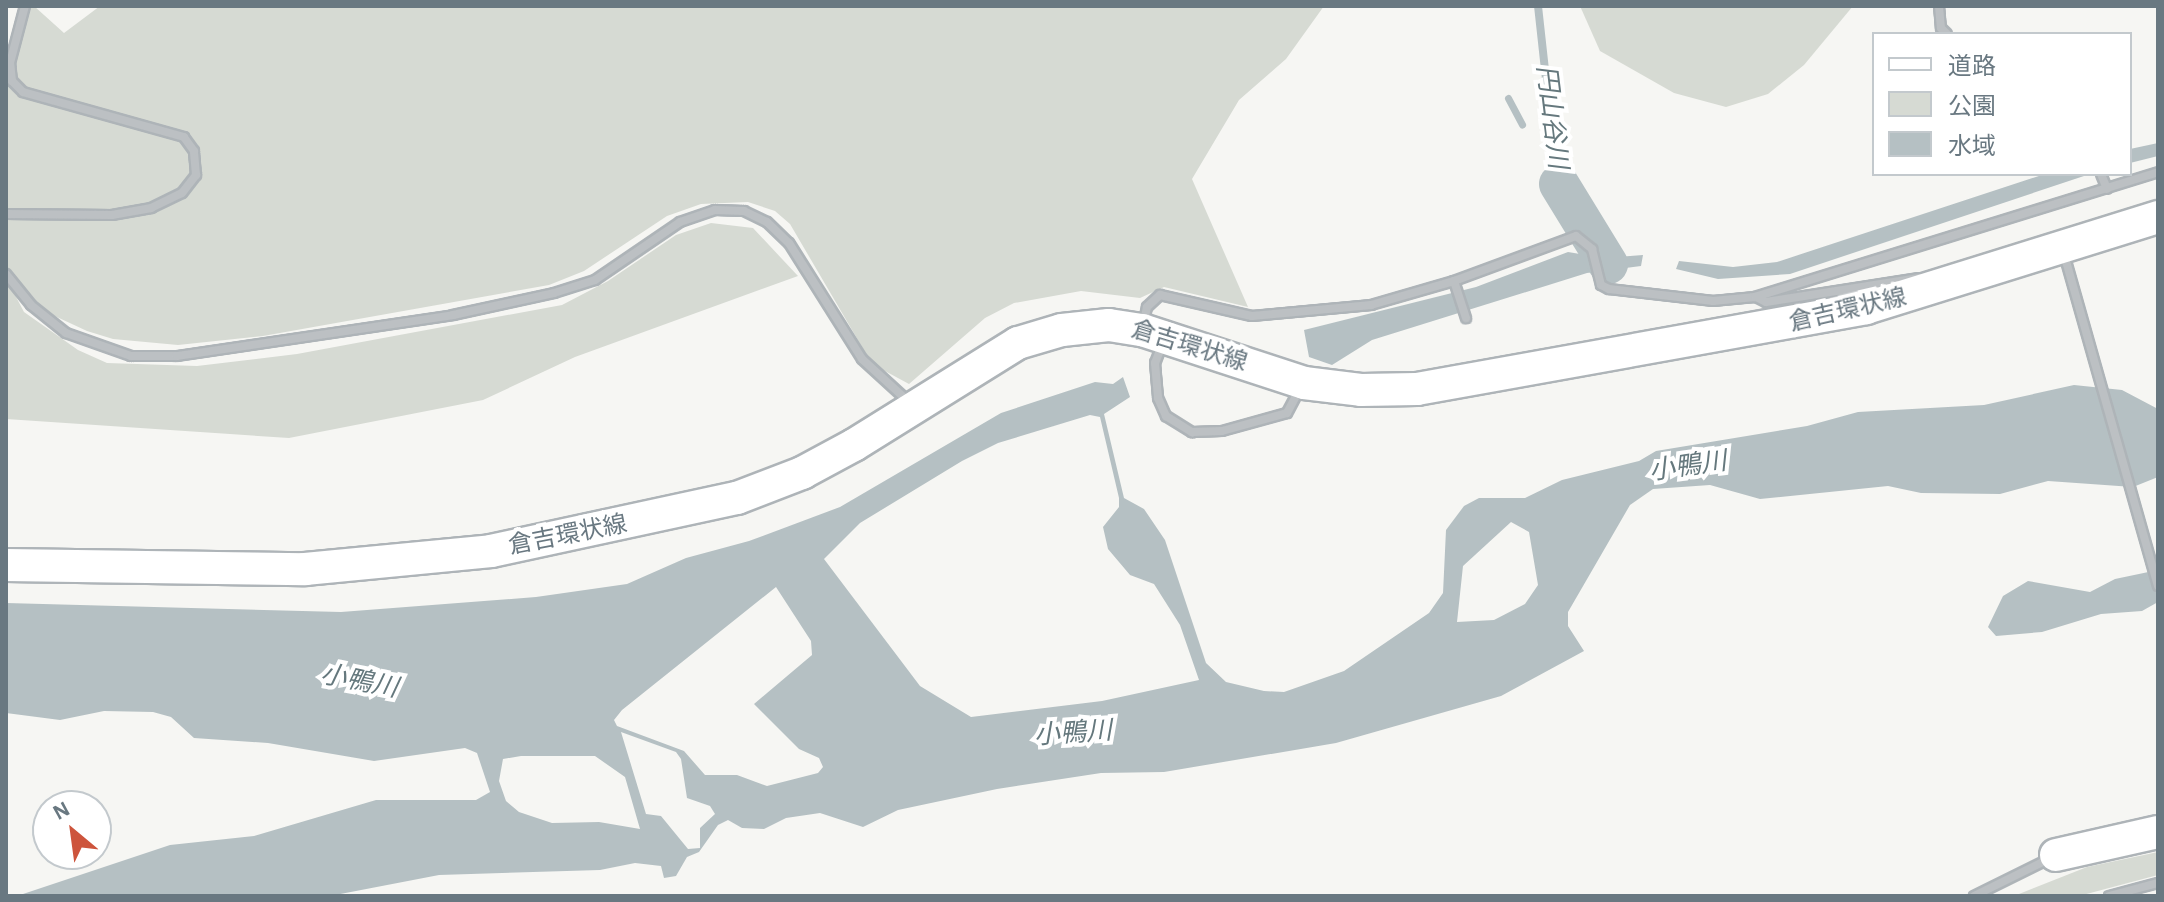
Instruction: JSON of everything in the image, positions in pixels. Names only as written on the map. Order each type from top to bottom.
[{"type":"main road","name":"倉吉環状線","points":[[6,565],[305,569],[419,562],[569,537],[737,498],[802,473],[1018,343],[1109,325],[1154,333],[1304,383],[1361,390],[1417,389],[1758,331],[2066,257],[2158,217]]},
{"type":"main road","points":[[2056,855],[2158,832]]},
{"type":"street","points":[[6,214],[112,215],[151,208],[182,193],[196,175],[194,151],[184,137],[23,92],[12,81],[10,63],[25,6]]},
{"type":"street","points":[[1939,6],[1941,28],[1945,32]]},
{"type":"street","points":[[1304,383],[1287,413],[1222,431],[1192,432],[1166,416],[1158,398],[1154,333],[1147,307],[1160,295],[1252,316],[1371,305],[1454,281],[1576,236],[1592,249],[1601,285],[1609,289],[1713,301],[1755,297],[2158,172]]},
{"type":"street","points":[[2102,176],[2107,189]]},
{"type":"street","points":[[6,274],[31,305],[66,333],[131,356],[177,356],[453,315],[554,293],[595,280],[680,222],[715,210],[744,211],[767,222],[789,243],[862,359],[913,406]]},
{"type":"street","points":[[2066,257],[2158,586]]},
{"type":"street","points":[[1755,297],[1766,302],[1912,277],[1955,283]]},
{"type":"street","points":[[1454,281],[1466,318]]},
{"type":"street","points":[[1974,896],[2056,855]]},
{"type":"street","points":[[2109,896],[2158,883]]},
{"type":"green space","points":[[25,6],[34,6],[64,33],[100,6],[1324,6],[1286,59],[1239,100],[1192,179],[1248,307],[1164,287],[1140,298],[1081,291],[1014,303],[985,318],[909,384],[872,364],[790,224],[775,211],[748,202],[701,204],[667,216],[584,271],[549,285],[263,336],[178,345],[113,339],[87,331],[31,305],[6,274],[6,80],[12,81],[10,63]]},
{"type":"green space","points":[[1580,6],[1853,6],[1804,65],[1768,94],[1726,107],[1674,93],[1600,51]]},
{"type":"green space","points":[[711,223],[753,228],[798,276],[575,357],[483,400],[289,438],[6,419],[6,278],[24,312],[78,350],[107,363],[197,366],[297,354],[562,305],[608,281],[676,235]]},
{"type":"green space","points":[[2158,852],[2158,875],[2079,896],[2014,896],[2087,867]]},
{"type":"water","points":[[1534,6],[1542,6],[1560,170],[1580,213],[1594,223],[1589,231],[1572,218],[1552,171]]},
{"type":"water","points":[[2158,143],[2158,156],[2132,162],[2132,149]]},
{"type":"water","points":[[2039,176],[2084,176],[1790,274],[1718,279],[1676,269],[1679,261],[1733,267],[1777,262]]},
{"type":"water","points":[[1568,252],[1604,258],[1643,255],[1641,266],[1587,273],[1372,340],[1332,365],[1309,357],[1304,330],[1476,287]]},
{"type":"water","name":"小鴨川","points":[[1123,377],[1130,397],[1104,414],[1124,498],[1144,509],[1165,540],[1206,663],[1226,682],[1264,691],[1284,692],[1344,671],[1429,613],[1443,593],[1446,530],[1464,506],[1479,498],[1525,498],[1562,480],[1639,461],[1656,451],[1807,426],[1858,412],[1984,405],[2074,385],[2122,390],[2158,409],[2158,477],[2133,487],[2048,481],[2000,494],[1921,493],[1888,486],[1760,499],[1710,485],[1653,489],[1630,505],[1568,612],[1568,626],[1584,651],[1501,696],[1336,743],[1164,772],[1101,773],[997,789],[898,810],[863,827],[820,813],[786,818],[764,829],[742,828],[728,820],[718,825],[699,852],[687,857],[676,876],[664,878],[661,866],[635,863],[600,870],[439,875],[330,896],[17,896],[95,870],[112,870],[112,864],[170,845],[254,836],[376,800],[476,800],[490,792],[477,753],[465,748],[374,761],[268,743],[194,738],[171,717],[153,712],[104,711],[60,720],[6,713],[6,603],[341,612],[536,597],[627,584],[686,558],[749,541],[840,507],[1001,413],[1095,382],[1113,384]],"holes":[[[1090,415],[1100,417],[1119,498],[1119,507],[1103,527],[1108,549],[1130,575],[1154,584],[1180,625],[1199,680],[1102,701],[971,717],[920,686],[824,559],[860,523],[962,461],[998,443]],[[1511,522],[1529,532],[1538,585],[1525,604],[1494,620],[1457,622],[1463,566]],[[776,587],[811,641],[812,655],[754,704],[799,749],[819,758],[823,767],[818,773],[767,786],[737,775],[705,775],[684,751],[617,726],[614,720],[622,710]],[[621,732],[676,752],[681,759],[687,798],[710,806],[715,814],[700,828],[700,848],[688,849],[661,816],[646,814]],[[521,756],[595,756],[625,777],[640,829],[599,822],[552,823],[519,812],[506,801],[499,781],[503,759]]]},
{"type":"water","points":[[2158,570],[2158,602],[2142,611],[2101,614],[2042,632],[1996,636],[1988,627],[2003,596],[2028,581],[2090,592],[2115,579]]},
{"type":"waterway","points":[[1508,98],[1522,124]]},
{"type":"waterway","name":"円山谷川","points":[[1559,184],[1608,264]]}]
